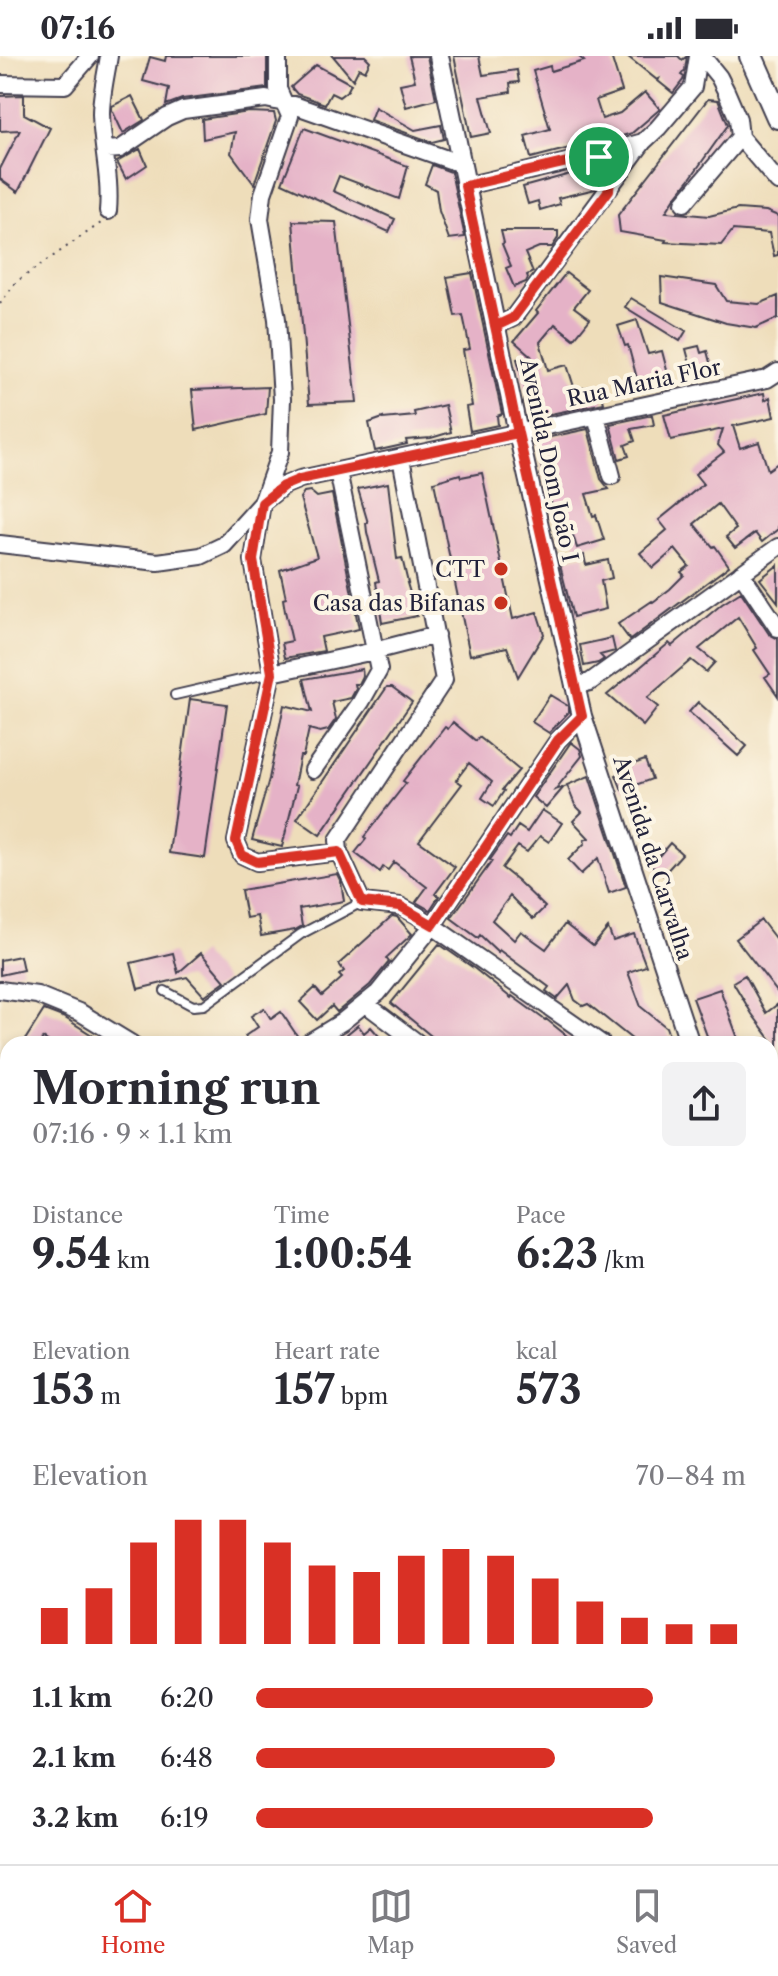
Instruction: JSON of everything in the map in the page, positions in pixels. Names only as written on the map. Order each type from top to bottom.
[{"type":"main road","points":[[751,56],[778,117]]},
{"type":"main road","points":[[766,56],[778,84]]},
{"type":"street","points":[[0,84],[65,85],[90,56]]},
{"type":"street","points":[[108,211],[110,191],[101,113],[109,56]]},
{"type":"street","points":[[278,56],[278,89],[290,116],[263,194],[260,219],[277,319],[282,399],[280,452],[262,503],[253,560],[272,673],[236,841],[242,855],[257,862],[339,852]]},
{"type":"street","name":"Avenida Dom João I","points":[[439,56],[574,686]]},
{"type":"street","points":[[496,326],[513,318],[643,142],[693,87],[700,56]]},
{"type":"street","points":[[700,56],[719,77],[726,91],[738,119],[740,137],[778,182]]},
{"type":"street","points":[[693,87],[709,83],[726,91]]},
{"type":"street","points":[[106,150],[120,149],[167,117],[183,110],[266,99],[461,164]]},
{"type":"street","points":[[684,203],[740,137]]},
{"type":"street","points":[[465,186],[643,142]]},
{"type":"street","points":[[597,155],[610,172],[609,190]]},
{"type":"street","name":"Rua Maria Flor","points":[[262,503],[283,486],[300,479],[767,379],[778,372]]},
{"type":"street","points":[[596,416],[612,476]]},
{"type":"street","points":[[401,458],[444,680],[338,840],[339,852],[362,902],[400,906],[433,925],[591,1036]]},
{"type":"street","points":[[313,770],[361,702],[379,670],[338,471]]},
{"type":"street","points":[[0,544],[158,562],[177,561],[201,556],[224,545],[262,503]]},
{"type":"street","points":[[574,686],[590,682],[778,547]]},
{"type":"street","points":[[741,573],[778,628]]},
{"type":"street","points":[[272,673],[436,635]]},
{"type":"street","name":"Avenida da Carvalha","points":[[574,686],[687,1036]]},
{"type":"street","points":[[319,1036],[378,993],[433,925],[558,740],[582,716]]},
{"type":"street","points":[[0,990],[37,995],[81,1013],[119,1036]]},
{"type":"street","points":[[366,1004],[408,1036]]},
{"type":"lane","points":[[175,695],[272,673]]},
{"type":"lane","points":[[165,991],[193,1006],[204,1005],[301,934],[362,902]]},
{"type":"path","points":[[0,304],[16,282],[99,226],[108,211]]},
{"type":"building","points":[[166,56],[267,56],[267,88],[182,99],[166,105],[169,88],[143,81],[150,57],[165,61]]},
{"type":"building","points":[[333,56],[365,56],[370,61],[365,71],[359,68],[353,80]]},
{"type":"building","points":[[409,56],[427,56],[436,99],[406,107],[400,84],[415,81]]},
{"type":"building","points":[[454,56],[479,56],[483,75],[517,70],[519,82],[510,83],[511,92],[481,97],[491,133],[471,137]]},
{"type":"building","points":[[578,56],[611,56],[622,91],[596,100],[602,119],[620,113],[645,92],[660,109],[632,133],[531,158],[525,136],[550,129],[533,71],[550,66],[551,71],[584,61]]},
{"type":"building","points":[[627,56],[678,56],[682,60],[687,56],[681,75],[683,80],[673,93]]},
{"type":"building","points":[[316,65],[351,84],[348,90],[339,97],[331,93],[325,104],[297,94],[291,87]]},
{"type":"building","points":[[24,95],[24,114],[50,128],[18,192],[0,179],[0,169],[20,130],[0,131],[0,96]]},
{"type":"building","points":[[132,96],[144,120],[123,133],[112,106]]},
{"type":"building","points":[[708,99],[718,100],[728,125],[666,212],[709,216],[738,209],[766,211],[778,216],[778,255],[774,256],[769,233],[733,230],[721,245],[665,242],[620,232],[618,215]]},
{"type":"building","points":[[375,107],[415,130],[441,125],[444,139],[432,142],[370,120]]},
{"type":"building","points":[[249,112],[274,113],[276,121],[254,184],[231,153],[235,132],[203,139],[202,119]]},
{"type":"building","points":[[304,128],[408,166],[399,199],[339,176],[333,191],[395,219],[389,232],[282,183]]},
{"type":"building","points":[[140,149],[147,165],[126,179],[117,162]]},
{"type":"building","points":[[432,165],[451,172],[465,237],[449,239],[439,211],[436,190],[425,184]]},
{"type":"building","points":[[603,165],[606,174],[595,189],[558,198],[560,204],[540,210],[538,201],[528,204],[523,187]]},
{"type":"building","points":[[293,221],[336,222],[357,402],[309,404]]},
{"type":"building","points":[[501,231],[558,231],[558,238],[552,247],[539,247],[525,253],[533,272],[527,275],[526,282],[514,287],[506,268],[511,266],[502,244]]},
{"type":"building","points":[[472,273],[502,414],[497,416],[498,425],[470,431],[466,407],[472,406],[463,350],[470,349],[463,315],[455,316],[447,277]]},
{"type":"building","points":[[566,273],[588,290],[574,307],[590,319],[574,339],[555,324],[540,342],[548,370],[567,365],[575,390],[599,384],[604,403],[531,418],[517,359],[531,356],[514,341]]},
{"type":"building","points":[[661,277],[716,285],[726,301],[759,304],[778,296],[778,318],[756,328],[726,323],[662,302]]},
{"type":"building","points":[[631,298],[686,331],[680,341],[625,307]]},
{"type":"building","points":[[637,320],[648,354],[662,351],[669,378],[639,386],[628,345],[625,346],[618,326]]},
{"type":"building","points":[[699,346],[701,353],[707,351],[712,370],[693,375],[686,349]]},
{"type":"building","points":[[268,387],[266,414],[196,430],[192,390]]},
{"type":"building","points":[[764,393],[765,400],[770,397],[774,417],[733,426],[740,448],[759,442],[768,470],[778,463],[778,529],[762,542],[755,533],[735,548],[726,537],[736,529],[718,504],[694,524],[729,566],[630,640],[618,624],[670,589],[689,566],[675,549],[653,568],[640,553],[667,530],[659,520],[703,484],[695,474],[724,452],[718,445],[723,429],[671,440],[664,415]]},
{"type":"building","points":[[445,405],[451,432],[431,438],[406,440],[407,444],[375,451],[369,423],[383,418],[415,416],[414,412]]},
{"type":"building","points":[[652,415],[654,425],[631,429],[635,441],[625,445],[629,456],[619,459],[610,424]]},
{"type":"building","points":[[588,429],[601,479],[609,489],[586,494],[604,540],[577,548],[572,532],[561,535],[549,502],[536,440]]},
{"type":"building","points":[[482,473],[513,619],[537,612],[544,634],[518,677],[507,647],[470,655],[434,482],[460,474],[461,477]]},
{"type":"building","points":[[388,483],[397,559],[402,558],[417,616],[382,623],[376,582],[379,581],[358,489]]},
{"type":"building","points":[[310,491],[317,497],[332,494],[359,629],[321,637],[324,651],[285,658],[282,643],[292,641],[280,570],[317,557],[300,498],[304,492]]},
{"type":"building","points":[[584,555],[586,565],[608,560],[612,578],[601,581],[606,609],[573,617],[559,561]]},
{"type":"building","points":[[778,565],[778,602],[760,579]]},
{"type":"building","points":[[741,592],[769,634],[778,639],[778,696],[765,677],[770,674],[738,617],[699,649],[715,662],[706,672],[691,660],[647,698],[658,707],[643,726],[607,695],[669,643],[672,646]]},
{"type":"building","points":[[612,638],[615,651],[600,655],[604,659],[598,663],[584,666],[580,645]]},
{"type":"building","points":[[362,669],[363,676],[359,684],[355,684],[351,698],[332,702],[336,719],[328,730],[320,732],[309,729],[303,756],[300,756],[294,785],[297,786],[282,847],[252,840],[269,779],[284,705],[312,712],[304,679]]},
{"type":"building","points":[[387,687],[392,687],[412,702],[320,835],[297,819]]},
{"type":"building","points":[[550,695],[568,706],[569,712],[549,733],[532,722]]},
{"type":"building","points":[[190,699],[227,704],[205,858],[169,853]]},
{"type":"building","points":[[698,702],[747,746],[738,756],[689,712]]},
{"type":"building","points":[[453,722],[476,741],[479,737],[519,770],[502,790],[494,806],[482,798],[492,782],[469,763],[456,780],[462,784],[419,841],[455,867],[435,894],[439,896],[430,910],[416,902],[427,887],[394,862],[388,870],[383,867],[380,872],[355,853],[406,783],[403,781],[445,727],[448,729]]},
{"type":"building","points":[[571,742],[580,749],[582,756],[555,790],[564,787],[546,808],[533,797]]},
{"type":"building","points":[[645,760],[652,779],[622,790],[616,775],[629,770],[628,766]]},
{"type":"building","points":[[589,776],[626,887],[609,893],[598,858],[581,874],[568,860],[589,838],[573,821],[582,812],[575,805],[567,785]]},
{"type":"building","points":[[542,810],[562,823],[549,842],[540,836],[527,852],[518,846],[502,868],[545,907],[533,919],[510,896],[492,920],[514,940],[521,931],[546,949],[565,924],[593,946],[608,928],[613,941],[634,934],[646,966],[628,972],[641,1007],[666,1027],[669,1036],[628,1036],[588,1004],[583,1006],[575,1000],[569,985],[557,999],[546,991],[549,987],[498,952],[480,935],[478,938],[451,918],[507,836],[510,838],[518,826],[527,832]]},
{"type":"building","points":[[670,843],[682,854],[663,875],[651,865]]},
{"type":"building","points":[[337,874],[344,901],[299,909],[302,926],[295,930],[261,936],[257,916],[246,918],[241,890]]},
{"type":"building","points":[[392,916],[397,917],[412,934],[386,958],[389,962],[370,985],[337,1012],[332,1006],[317,1020],[300,1002],[315,988],[322,996],[342,978],[339,975],[344,971],[339,964]]},
{"type":"building","points":[[761,920],[778,942],[778,993],[736,939]]},
{"type":"building","points":[[439,944],[567,1036],[431,1036],[391,1003]]},
{"type":"building","points":[[173,953],[178,973],[201,953],[225,981],[204,996],[187,977],[138,989],[131,963]]},
{"type":"building","points":[[20,956],[23,970],[0,975],[0,960]]},
{"type":"building","points":[[745,975],[766,1013],[778,1004],[778,1036],[768,1036],[733,982]]},
{"type":"building","points":[[720,989],[737,1036],[707,1036],[693,998]]},
{"type":"building","points":[[264,1008],[271,1019],[281,1012],[297,1036],[245,1036],[258,1027],[251,1016]]},
{"type":"building","points":[[44,1010],[65,1018],[93,1036],[28,1036]]},
{"type":"building","points":[[358,1025],[364,1033],[371,1027],[379,1036],[348,1036]]},
{"type":"place","name":"CTT","points":[[501,569]]},
{"type":"place","name":"Casa das Bifanas","points":[[501,603]]},
{"type":"route","points":[[599,157],[465,186],[513,411],[518,433],[574,686],[582,716],[558,740],[433,925],[400,906],[362,902],[339,852],[257,862],[242,855],[236,841],[272,673],[253,560],[262,503],[283,486],[300,479],[518,433],[496,326],[513,318],[609,190],[610,172],[599,157]]}]
